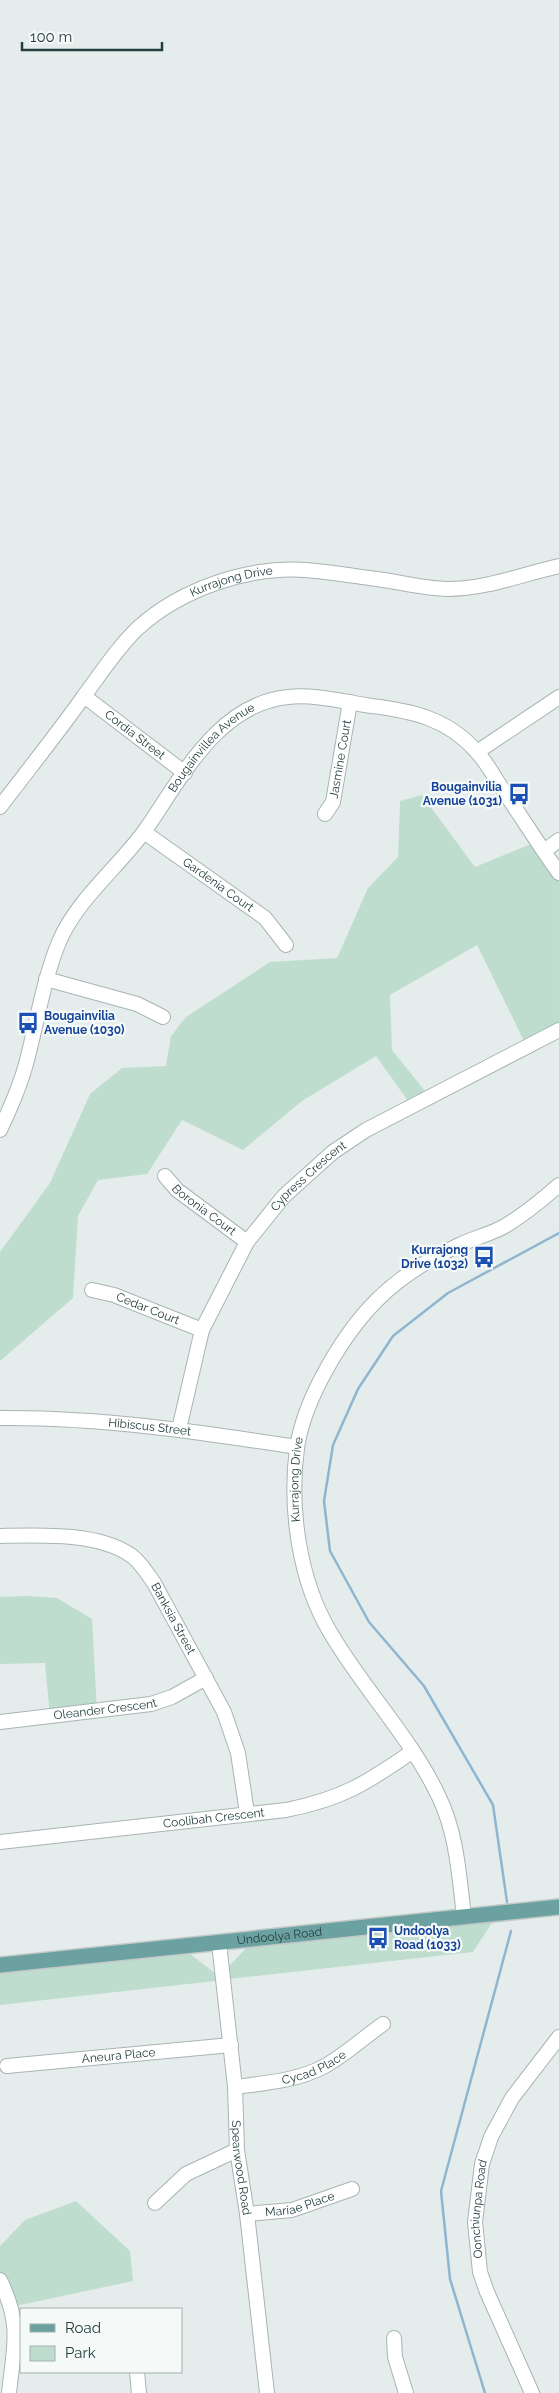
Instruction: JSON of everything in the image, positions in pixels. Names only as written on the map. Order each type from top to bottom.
[{"type":"main road","name":"Undoolya Road","points":[[0,1965],[559,1907]]},
{"type":"street","name":"Kurrajong Drive","points":[[0,807],[84,696],[110,658],[145,623],[188,595],[217,583],[245,575],[304,570],[448,589],[480,585],[559,566]]},
{"type":"street","name":"Cordia Street","points":[[84,696],[185,773]]},
{"type":"street","name":"Bougainvillea Avenue","points":[[0,1130],[26,1066],[46,979],[59,941],[74,916],[144,832],[214,735],[231,719],[267,700],[305,696],[408,711],[432,718],[456,731],[477,752],[559,873]]},
{"type":"street","points":[[477,752],[559,697]]},
{"type":"street","name":"Jasmine Court","points":[[325,814],[333,802],[350,702]]},
{"type":"street","name":"Gardenia Court","points":[[144,832],[265,918],[286,945]]},
{"type":"street","points":[[544,851],[559,840]]},
{"type":"street","points":[[46,979],[137,1004],[163,1017]]},
{"type":"street","name":"Cypress Crescent","points":[[179,1429],[202,1330],[247,1242],[284,1196],[302,1178],[366,1130],[559,1030]]},
{"type":"street","name":"Boronia Court","points":[[165,1176],[177,1190],[247,1242]]},
{"type":"street","name":"Kurrajong Drive","points":[[464,1916],[457,1856],[448,1817],[429,1777],[330,1632],[316,1605],[301,1553],[295,1511],[297,1447],[321,1380],[354,1324],[377,1300],[402,1277],[460,1244],[504,1226],[536,1205],[559,1185]]},
{"type":"street","name":"Cedar Court","points":[[92,1290],[114,1295],[202,1330]]},
{"type":"street","name":"Hibiscus Street","points":[[0,1418],[44,1418],[179,1429],[297,1447]]},
{"type":"street","name":"Banksia Street","points":[[0,1536],[34,1536],[86,1540],[107,1544],[133,1558],[154,1583],[224,1712],[238,1752],[247,1813]]},
{"type":"street","name":"Oleander Crescent","points":[[0,1722],[151,1704],[172,1697],[206,1678]]},
{"type":"street","name":"Coolibah Crescent","points":[[0,1842],[313,1805],[367,1784],[413,1751]]},
{"type":"street","name":"Spearwood Road","points":[[219,1943],[235,2087],[237,2150],[247,2214],[267,2393]]},
{"type":"street","name":"Cycad Place","points":[[235,2087],[278,2082],[301,2076],[323,2067],[383,2024]]},
{"type":"street","name":"Oonchiunpa Road","points":[[532,2393],[480,2272],[475,2222],[482,2164],[500,2117],[512,2098],[559,2037]]},
{"type":"street","name":"Aneura Place","points":[[7,2066],[231,2045]]},
{"type":"street","points":[[155,2203],[186,2174],[237,2150]]},
{"type":"street","name":"Mariae Place","points":[[247,2214],[292,2210],[352,2189]]},
{"type":"street","points":[[0,2280],[14,2317],[16,2338],[6,2368],[8,2393]]},
{"type":"street","points":[[394,2338],[395,2357],[406,2393]]},
{"type":"street","points":[[137,2373],[139,2393]]},
{"type":"green space","points":[[422,795],[475,867],[538,841],[559,873],[559,1030],[527,1047],[477,945],[390,995],[392,1050],[429,1096],[411,1105],[376,1056],[302,1101],[243,1150],[182,1120],[147,1174],[98,1180],[78,1216],[73,1298],[0,1361],[0,1252],[50,1183],[90,1094],[122,1068],[166,1066],[171,1036],[186,1017],[270,962],[337,958],[368,888],[398,857],[400,801]]},
{"type":"green space","points":[[0,1597],[57,1598],[92,1619],[97,1712],[50,1717],[45,1663],[0,1664]]},
{"type":"green space","points":[[499,1912],[473,1952],[228,1979],[229,1966],[255,1939]]},
{"type":"green space","points":[[181,1947],[224,1980],[0,2005],[0,1965]]},
{"type":"green space","points":[[76,2201],[130,2251],[133,2281],[11,2307],[0,2280],[0,2246],[25,2220]]},
{"type":"waterway","points":[[507,1902],[493,1805],[424,1686],[369,1622],[330,1551],[324,1501],[333,1445],[358,1389],[393,1336],[448,1293],[559,1233]]},
{"type":"waterway","points":[[485,2393],[450,2279],[441,2191],[511,1931]]},
{"type":"place","name":"Bougainvilia Avenue (1031)","points":[[519,794]]},
{"type":"place","name":"Bougainvilia Avenue (1030)","points":[[28,1023]]},
{"type":"place","name":"Kurrajong Drive (1032)","points":[[484,1257]]},
{"type":"place","name":"Undoolya Road (1033)","points":[[378,1938]]}]
